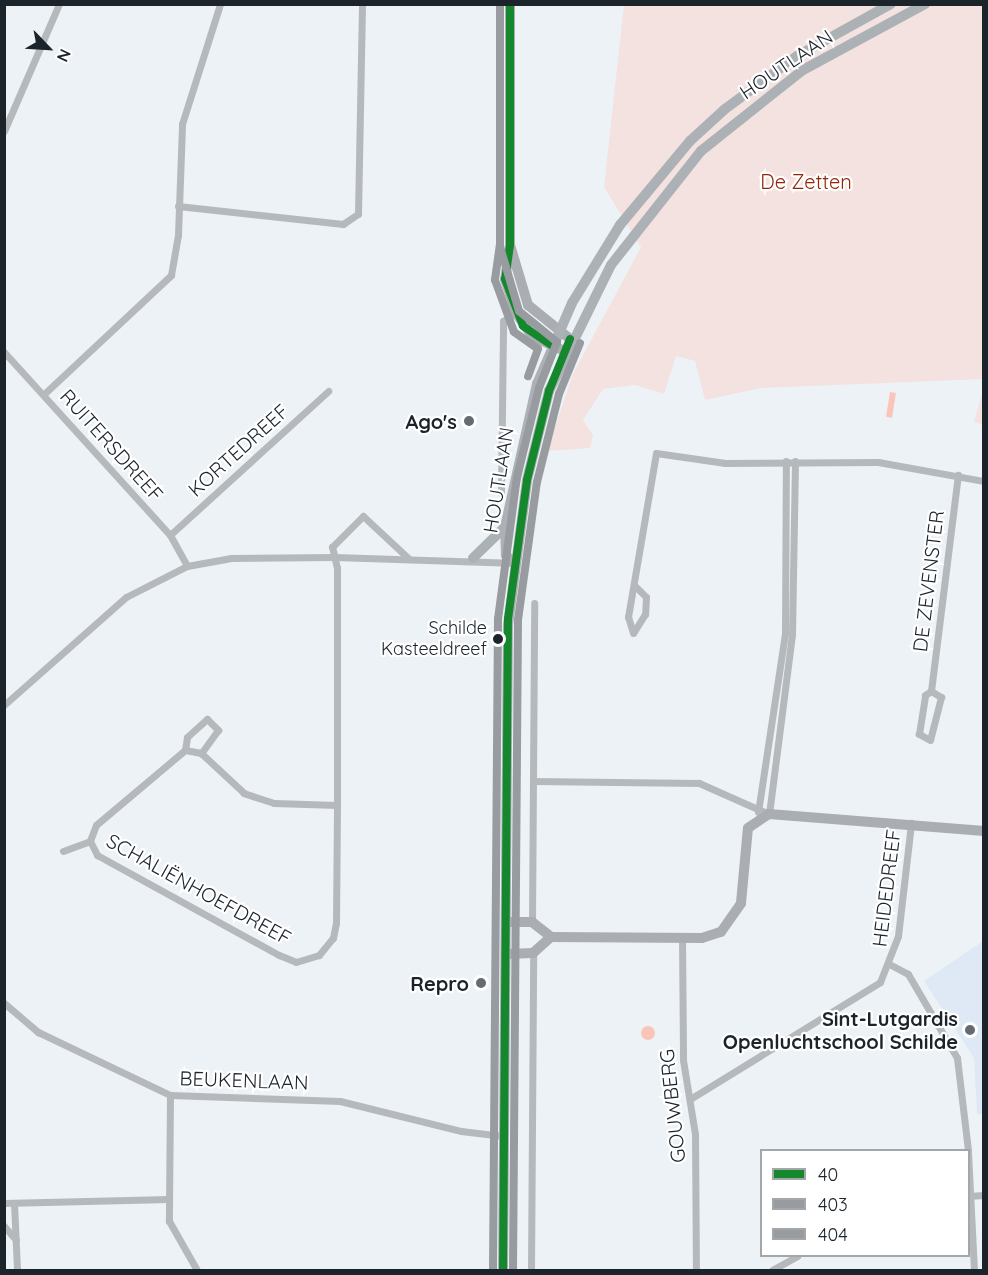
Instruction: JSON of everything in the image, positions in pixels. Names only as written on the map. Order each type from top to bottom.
[{"type":"main road","name":"HOUTLAAN","points":[[513,563],[506,555],[506,527],[522,434],[551,345],[620,225],[690,141],[777,70],[891,4]]},
{"type":"main road","name":"HOUTLAAN","points":[[513,563],[541,417],[564,351],[626,243],[701,151],[803,70],[925,4]]},
{"type":"main road","points":[[474,558],[506,527]]},
{"type":"main road","points":[[503,1270],[513,563]]},
{"type":"street","points":[[4,131],[59,4]]},
{"type":"street","points":[[44,394],[161,289],[176,259],[182,124],[220,4]]},
{"type":"street","points":[[178,206],[343,224],[358,214],[363,4]]},
{"type":"street","points":[[510,4],[510,245],[505,279],[516,313],[532,336],[564,351]]},
{"type":"street","points":[[510,245],[528,305],[557,333],[570,339]]},
{"type":"street","points":[[501,493],[504,321],[528,305]]},
{"type":"street","name":"RUITERSDREEF","points":[[4,352],[170,534],[187,566]]},
{"type":"street","name":"KORTEDREEF","points":[[170,534],[328,391]]},
{"type":"street","points":[[636,587],[646,597],[645,614],[633,633],[628,617],[636,587],[656,453],[725,464],[786,461],[878,462],[958,475],[984,482]]},
{"type":"street","points":[[786,461],[791,550]]},
{"type":"street","points":[[507,922],[532,922],[551,937],[682,938],[710,936],[734,919],[741,903],[748,828],[763,813],[789,635],[795,461]]},
{"type":"street","name":"DE ZEVENSTER","points":[[931,691],[940,697],[930,740],[919,734],[925,695],[931,691],[958,475]]},
{"type":"street","points":[[334,557],[332,547],[363,516],[408,558]]},
{"type":"street","points":[[4,705],[126,597],[187,566],[231,558],[334,557],[474,558],[513,563]]},
{"type":"street","name":"SCHALIËNHOEFDREEF","points":[[90,841],[98,855],[279,954],[306,961],[328,947],[335,931],[337,805],[334,557]]},
{"type":"street","points":[[532,922],[534,603]]},
{"type":"street","name":"SCHALIËNHOEFDREEF","points":[[63,851],[90,841],[96,825],[185,750],[187,737],[207,719],[218,730],[201,753]]},
{"type":"street","points":[[185,750],[201,753],[244,793],[274,803],[337,805]]},
{"type":"street","points":[[533,781],[699,783],[763,813],[911,822],[984,831]]},
{"type":"street","name":"HEIDEDREEF","points":[[911,822],[891,965],[908,974],[957,1058],[968,1149]]},
{"type":"street","points":[[507,954],[533,953],[551,937]]},
{"type":"street","name":"GOUWBERG","points":[[682,938],[680,1023],[695,1134],[696,1270]]},
{"type":"street","points":[[531,1270],[533,953]]},
{"type":"street","points":[[690,1099],[880,982],[891,965]]},
{"type":"street","name":"BEUKENLAAN","points":[[4,1003],[31,1029],[170,1095],[340,1101],[461,1131],[504,1136]]},
{"type":"street","points":[[170,1095],[169,1199],[172,1231],[197,1270]]},
{"type":"street","name":"HEIDEDREEF","points":[[970,1181],[974,1270]]},
{"type":"street","points":[[971,1196],[984,1196]]},
{"type":"street","points":[[4,1203],[169,1199]]},
{"type":"street","points":[[14,1203],[17,1270]]},
{"type":"street","points":[[4,1226],[17,1242]]},
{"type":"street","points":[[772,1270],[795,1257]]},
{"type":"shaded area","points":[[890,392],[896,393],[892,418],[886,417]]},
{"type":"shaded area","name":"Sint-Lutgardis Openluchtschool Schilde","points":[[983,941],[984,1114],[977,1114],[974,1058],[924,981]]},
{"type":"shaded area","points":[[648,1026],[653,1028],[655,1033],[653,1038],[648,1040],[643,1038],[641,1033],[643,1028]]},
{"type":"green space","name":"De Zetten","points":[[624,5],[983,5],[983,379],[761,388],[705,400],[695,361],[676,356],[664,394],[635,385],[603,389],[583,420],[593,435],[590,448],[547,451],[573,374],[641,247],[604,187]]},
{"type":"green space","points":[[983,391],[984,425],[974,422]]},
{"type":"transit line","name":"403","points":[[500,4],[500,244],[495,280],[514,332],[538,349],[528,376]]},
{"type":"transit line","name":"404","points":[[493,1270],[498,619],[517,477],[539,388],[557,342],[519,311],[500,247],[500,4]]},
{"type":"transit line","name":"40","points":[[510,4],[510,245],[505,279],[523,326],[551,345]]},
{"type":"transit line","name":"40","points":[[503,1270],[508,619],[527,480],[549,391],[570,339]]},
{"type":"transit line","name":"403","points":[[513,1270],[518,620],[537,482],[559,394],[580,343]]},
{"type":"place","name":"Ago's","points":[[469,421]]},
{"type":"place","name":"Schilde Kasteeldreef","points":[[498,639]]},
{"type":"place","name":"Repro","points":[[481,983]]},
{"type":"place","name":"Sint-Lutgardis Openluchtschool Schilde","points":[[970,1030]]}]
